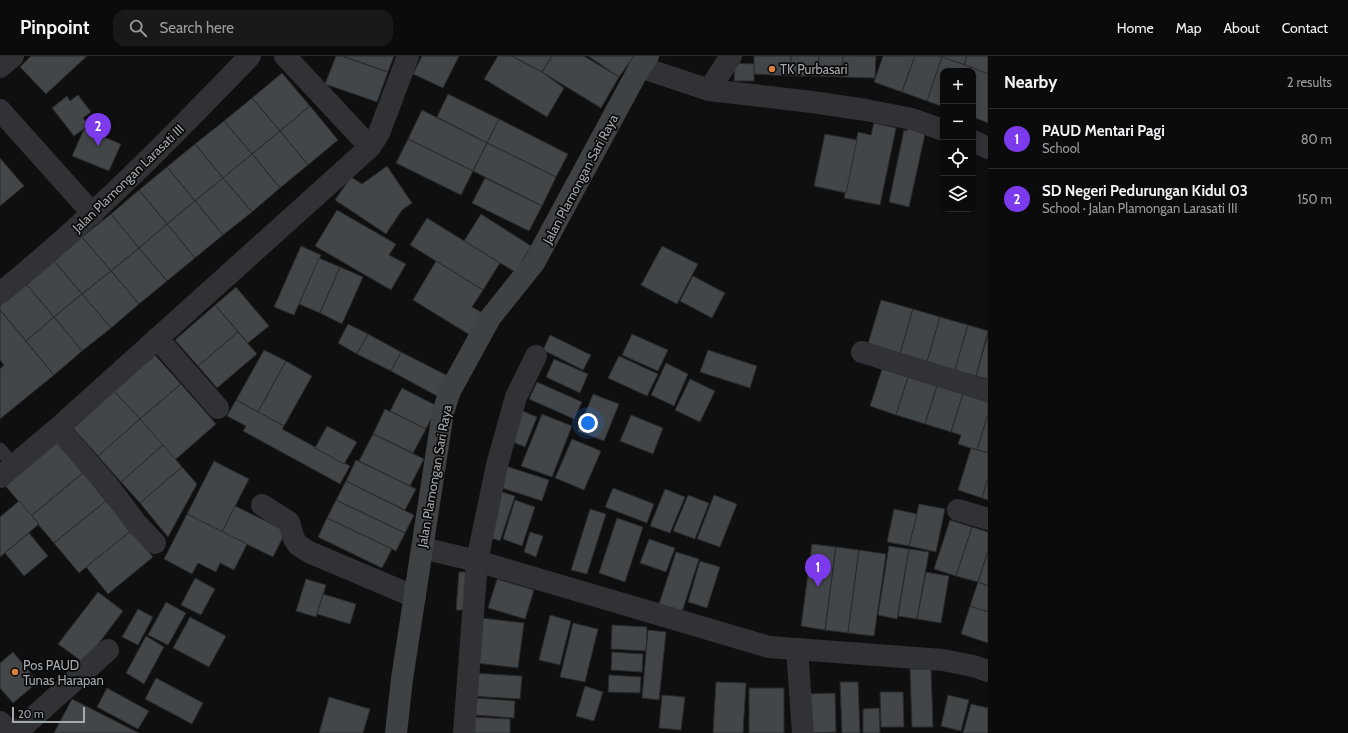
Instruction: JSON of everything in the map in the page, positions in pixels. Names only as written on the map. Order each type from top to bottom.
[{"type":"street","points":[[0,67],[13,56]]},
{"type":"street","name":"Jalan Plamongan Larasati III","points":[[0,293],[93,214],[250,56]]},
{"type":"street","points":[[285,56],[370,147]]},
{"type":"street","points":[[7,471],[58,428],[370,147],[378,133],[408,56]]},
{"type":"street","points":[[709,90],[731,56]]},
{"type":"street","points":[[644,62],[709,90],[866,110],[912,119],[940,129]]},
{"type":"street","name":"Jalan Plamongan Sari Raya","points":[[396,733],[402,679],[443,412],[450,391],[490,318],[534,264],[644,62]]},
{"type":"street","points":[[0,110],[93,214]]},
{"type":"street","points":[[976,142],[988,148]]},
{"type":"street","points":[[157,338],[218,408]]},
{"type":"street","points":[[862,352],[988,391]]},
{"type":"street","points":[[464,733],[478,561],[496,465],[516,397],[536,356]]},
{"type":"street","points":[[58,428],[110,488],[136,523],[155,543]]},
{"type":"street","points":[[262,505],[288,522],[294,539],[298,545],[309,552],[415,597]]},
{"type":"street","points":[[958,510],[988,519]]},
{"type":"street","points":[[422,548],[478,561],[769,647],[943,660],[973,666],[988,671]]},
{"type":"street","points":[[16,733],[108,650]]},
{"type":"street","points":[[797,650],[803,733]]},
{"type":"street","points":[[0,722],[10,733]]},
{"type":"lane","points":[[0,449],[7,471]]},
{"type":"building","points":[[31,56],[87,56],[46,94],[20,67]]},
{"type":"building","points":[[336,56],[342,56],[388,72],[377,102],[325,84]]},
{"type":"building","points":[[342,56],[394,56],[388,72]]},
{"type":"building","points":[[422,56],[459,56],[443,88],[413,74]]},
{"type":"building","points":[[498,56],[512,56],[542,72],[564,88],[547,117],[484,79]]},
{"type":"building","points":[[512,56],[552,56],[542,72]]},
{"type":"building","points":[[552,56],[584,56],[619,77],[601,108],[542,72]]},
{"type":"building","points":[[588,56],[634,56],[619,77]]},
{"type":"building","name":"TK Purbasari","points":[[754,56],[791,56],[791,76],[754,74]]},
{"type":"building","points":[[791,56],[819,56],[818,76],[791,76]]},
{"type":"building","points":[[819,56],[843,56],[843,77],[818,76]]},
{"type":"building","points":[[843,56],[876,56],[875,78],[843,77]]},
{"type":"building","points":[[883,56],[915,56],[902,92],[874,82]]},
{"type":"building","points":[[915,56],[942,57],[927,101],[902,92]]},
{"type":"building","points":[[939,56],[967,56],[964,65]]},
{"type":"building","points":[[967,56],[988,56],[988,74],[976,70],[976,68],[964,65]]},
{"type":"building","points":[[942,57],[971,67],[940,68],[940,106],[927,101]]},
{"type":"building","points":[[735,63],[754,64],[754,81],[734,81]]},
{"type":"building","points":[[976,69],[988,74],[988,123],[976,118]]},
{"type":"building","points":[[282,73],[310,106],[280,131],[252,98]]},
{"type":"building","points":[[448,94],[499,119],[487,143],[437,117]]},
{"type":"building","points":[[78,95],[91,112],[83,118],[89,125],[74,136],[52,108],[67,96],[70,101]]},
{"type":"building","points":[[252,98],[280,131],[252,154],[224,121]]},
{"type":"building","points":[[310,106],[338,140],[308,165],[280,131]]},
{"type":"building","points":[[422,110],[487,143],[473,171],[408,139]]},
{"type":"building","points":[[499,119],[568,154],[556,177],[487,143]]},
{"type":"building","points":[[224,121],[252,154],[223,178],[195,144]]},
{"type":"building","points":[[909,122],[925,134],[909,207],[889,202],[904,130],[907,131]]},
{"type":"building","points":[[874,123],[896,128],[880,205],[844,198],[858,132],[871,135]]},
{"type":"building","points":[[84,129],[121,144],[109,171],[72,156]]},
{"type":"building","points":[[280,131],[308,165],[280,188],[252,154]]},
{"type":"building","points":[[825,134],[857,140],[846,193],[814,186]]},
{"type":"building","points":[[408,139],[473,171],[461,195],[396,163]]},
{"type":"building","points":[[487,143],[556,177],[542,206],[473,171]]},
{"type":"building","points":[[195,144],[223,178],[195,201],[167,167]]},
{"type":"building","points":[[252,154],[280,188],[252,212],[223,178]]},
{"type":"building","points":[[0,158],[24,186],[0,206]]},
{"type":"building","points":[[387,166],[412,203],[402,210],[386,234],[335,200],[351,177],[362,184]]},
{"type":"building","points":[[167,167],[195,201],[167,224],[139,190]]},
{"type":"building","points":[[223,178],[252,212],[223,235],[195,201]]},
{"type":"building","points":[[485,178],[542,206],[529,231],[472,203]]},
{"type":"building","points":[[139,190],[167,224],[139,248],[111,214]]},
{"type":"building","points":[[195,201],[223,235],[195,258],[167,224]]},
{"type":"building","points":[[337,210],[396,244],[389,255],[406,264],[391,290],[315,246]]},
{"type":"building","points":[[111,214],[139,248],[111,271],[82,237]]},
{"type":"building","points":[[481,214],[531,246],[515,272],[464,241]]},
{"type":"building","points":[[427,218],[500,263],[483,290],[410,245]]},
{"type":"building","points":[[167,224],[195,258],[167,281],[139,248]]},
{"type":"building","points":[[82,237],[111,271],[82,294],[54,261]]},
{"type":"building","points":[[301,246],[321,255],[294,315],[274,307]]},
{"type":"building","points":[[662,246],[698,264],[677,304],[641,285]]},
{"type":"building","points":[[139,248],[167,281],[139,304],[111,271]]},
{"type":"building","points":[[319,258],[340,267],[320,313],[299,304]]},
{"type":"building","points":[[54,261],[82,294],[54,317],[26,284]]},
{"type":"building","points":[[436,261],[483,290],[472,307],[483,313],[470,335],[413,300]]},
{"type":"building","points":[[340,267],[363,277],[342,324],[320,313]]},
{"type":"building","points":[[111,271],[139,304],[111,328],[82,294]]},
{"type":"building","points":[[693,276],[725,293],[712,318],[680,301]]},
{"type":"building","points":[[26,284],[54,317],[26,341],[0,310],[0,305]]},
{"type":"building","points":[[236,287],[269,326],[248,343],[215,305]]},
{"type":"building","points":[[82,294],[111,328],[82,351],[54,317]]},
{"type":"building","points":[[881,300],[913,309],[900,354],[868,344]]},
{"type":"building","points":[[215,305],[238,332],[198,366],[175,340]]},
{"type":"building","points":[[913,309],[940,317],[927,362],[900,354]]},
{"type":"building","points":[[0,310],[54,375],[0,419],[0,369],[4,365],[0,360]]},
{"type":"building","points":[[54,317],[82,351],[54,375],[26,341]]},
{"type":"building","points":[[940,317],[968,325],[955,370],[927,362]]},
{"type":"building","points":[[348,324],[368,334],[357,354],[338,343]]},
{"type":"building","points":[[968,325],[988,331],[976,376],[955,370]]},
{"type":"building","points":[[238,332],[257,354],[217,388],[198,366]]},
{"type":"building","points":[[368,334],[401,352],[391,371],[357,354]]},
{"type":"building","points":[[632,334],[668,350],[658,371],[622,355]]},
{"type":"building","points":[[988,334],[988,379],[976,376]]},
{"type":"building","points":[[550,335],[591,355],[583,370],[543,350]]},
{"type":"building","points":[[264,350],[286,361],[258,412],[236,400]]},
{"type":"building","points":[[708,350],[757,366],[750,388],[700,372]]},
{"type":"building","points":[[401,352],[448,376],[437,396],[391,371]]},
{"type":"building","points":[[155,355],[181,384],[140,419],[114,391]]},
{"type":"building","points":[[619,356],[658,374],[647,396],[608,378]]},
{"type":"building","points":[[554,359],[588,374],[580,393],[546,377]]},
{"type":"building","points":[[286,361],[312,376],[284,426],[258,412]]},
{"type":"building","points":[[666,363],[688,374],[674,406],[651,395]]},
{"type":"building","points":[[882,369],[908,377],[896,415],[870,406]]},
{"type":"building","points":[[908,377],[937,386],[925,424],[896,415]]},
{"type":"building","points":[[690,379],[715,391],[700,422],[675,410]]},
{"type":"building","points":[[537,382],[582,402],[574,419],[529,399]]},
{"type":"building","points":[[181,384],[216,424],[175,460],[140,419]]},
{"type":"building","points":[[937,386],[963,394],[951,432],[925,424]]},
{"type":"building","points":[[402,388],[437,406],[426,429],[390,411]]},
{"type":"building","points":[[114,391],[140,419],[98,456],[72,427]]},
{"type":"building","points":[[593,394],[619,404],[604,441],[578,431]]},
{"type":"building","points":[[963,394],[988,402],[988,414],[977,450],[958,444],[961,435],[951,432]]},
{"type":"building","points":[[236,400],[284,426],[282,429],[350,466],[340,484],[243,431],[246,426],[227,416]]},
{"type":"building","points":[[385,409],[426,429],[413,453],[373,434]]},
{"type":"building","points":[[520,410],[537,417],[525,447],[508,440]]},
{"type":"building","points":[[542,414],[572,426],[552,477],[521,466]]},
{"type":"building","points":[[988,414],[988,453],[977,450]]},
{"type":"building","points":[[631,415],[663,428],[653,454],[620,441]]},
{"type":"building","points":[[140,419],[163,445],[121,482],[98,456]]},
{"type":"building","points":[[327,426],[357,442],[344,464],[315,448]]},
{"type":"building","points":[[373,434],[424,459],[410,486],[359,461]]},
{"type":"building","points":[[572,439],[601,451],[584,490],[555,478]]},
{"type":"building","points":[[55,440],[83,473],[31,516],[3,483]]},
{"type":"building","points":[[163,445],[182,467],[140,503],[121,482]]},
{"type":"building","points":[[971,448],[988,453],[988,478],[982,498],[958,490]]},
{"type":"building","points":[[356,460],[416,489],[405,510],[346,481]]},
{"type":"building","points":[[214,461],[249,479],[222,532],[187,514]]},
{"type":"building","points":[[506,466],[549,480],[542,501],[499,487]]},
{"type":"building","points":[[182,467],[197,484],[168,537],[140,503]]},
{"type":"building","points":[[83,473],[106,501],[54,543],[31,516]]},
{"type":"building","points":[[988,478],[988,500],[982,498]]},
{"type":"building","points":[[346,481],[414,515],[405,533],[336,500]]},
{"type":"building","points":[[613,488],[654,504],[647,523],[605,507]]},
{"type":"building","points":[[665,489],[685,497],[670,533],[650,526]]},
{"type":"building","points":[[499,491],[515,496],[500,541],[486,536]]},
{"type":"building","points":[[688,495],[709,503],[695,539],[673,531]]},
{"type":"building","points":[[714,495],[737,504],[720,547],[697,539]]},
{"type":"building","points":[[336,500],[405,533],[396,551],[327,518]]},
{"type":"building","points":[[515,500],[535,507],[522,546],[503,539]]},
{"type":"building","points":[[19,501],[39,524],[0,557],[0,517]]},
{"type":"building","points":[[106,501],[131,531],[79,573],[54,543]]},
{"type":"building","points":[[919,504],[945,509],[936,552],[909,546]]},
{"type":"building","points":[[235,506],[286,531],[273,557],[222,532]]},
{"type":"building","points":[[590,509],[606,514],[587,574],[571,570]]},
{"type":"building","points":[[894,509],[917,514],[909,546],[887,542]]},
{"type":"building","points":[[187,514],[247,544],[234,570],[220,563],[216,572],[198,563],[192,574],[164,559]]},
{"type":"building","points":[[327,518],[392,549],[382,568],[318,537]]},
{"type":"building","points":[[617,518],[643,527],[625,582],[599,573]]},
{"type":"building","points":[[950,520],[972,527],[956,576],[934,569]]},
{"type":"building","points":[[972,527],[988,532],[988,551],[978,582],[956,576]]},
{"type":"building","points":[[131,531],[153,557],[108,594],[86,567]]},
{"type":"building","points":[[530,532],[543,536],[536,557],[524,552]]},
{"type":"building","points":[[29,533],[48,556],[24,576],[5,553]]},
{"type":"building","points":[[649,539],[675,548],[666,572],[640,563]]},
{"type":"building","points":[[812,544],[836,547],[825,630],[801,626]]},
{"type":"building","points":[[889,546],[909,549],[897,619],[878,615]]},
{"type":"building","points":[[836,547],[859,550],[848,633],[825,630]]},
{"type":"building","points":[[909,549],[929,552],[917,619],[898,616]]},
{"type":"building","points":[[859,550],[886,554],[874,636],[848,633]]},
{"type":"building","points":[[988,551],[988,586],[978,582]]},
{"type":"building","points":[[676,552],[699,559],[682,612],[659,604]]},
{"type":"building","points":[[700,561],[720,567],[707,608],[688,602]]},
{"type":"building","points":[[459,572],[474,572],[471,610],[456,610]]},
{"type":"building","points":[[926,572],[949,576],[941,623],[917,619]]},
{"type":"building","points":[[195,578],[215,589],[201,615],[181,605]]},
{"type":"building","points":[[306,579],[326,585],[316,617],[296,611]]},
{"type":"building","points":[[497,579],[534,590],[525,619],[488,608]]},
{"type":"building","points":[[978,582],[988,586],[988,612],[970,606]]},
{"type":"building","points":[[98,592],[123,611],[84,663],[58,644]]},
{"type":"building","points":[[323,594],[356,604],[350,624],[317,614]]},
{"type":"building","points":[[166,602],[186,613],[168,645],[148,635]]},
{"type":"building","points":[[970,606],[988,612],[988,643],[961,634]]},
{"type":"building","points":[[138,609],[153,617],[138,645],[122,637]]},
{"type":"building","points":[[550,615],[571,621],[560,665],[539,660]]},
{"type":"building","points":[[190,617],[226,636],[209,667],[173,648]]},
{"type":"building","points":[[482,618],[524,623],[518,668],[476,663]]},
{"type":"building","points":[[573,623],[598,629],[585,682],[560,677]]},
{"type":"building","points":[[612,625],[647,627],[646,651],[611,649]]},
{"type":"building","points":[[648,630],[666,632],[659,700],[642,698]]},
{"type":"building","points":[[146,636],[164,647],[144,684],[126,673]]},
{"type":"building","name":"Pos PAUD Tunas Harapan","points":[[13,652],[38,682],[13,703],[0,688],[0,663]]},
{"type":"building","points":[[612,652],[643,654],[642,672],[611,670]]},
{"type":"building","points":[[910,669],[931,669],[933,727],[912,727]]},
{"type":"building","points":[[473,673],[522,676],[520,699],[471,696]]},
{"type":"building","points":[[609,675],[641,677],[640,693],[608,692]]},
{"type":"building","points":[[156,678],[203,703],[192,724],[145,699]]},
{"type":"building","points":[[716,682],[746,683],[743,733],[713,733]]},
{"type":"building","points":[[840,682],[858,682],[860,733],[842,733]]},
{"type":"building","points":[[585,686],[603,692],[594,721],[576,716]]},
{"type":"building","points":[[107,688],[149,711],[138,729],[97,707]]},
{"type":"building","points":[[749,688],[784,688],[784,733],[749,733]]},
{"type":"building","points":[[880,692],[903,692],[904,727],[881,727]]},
{"type":"building","points":[[835,693],[836,732],[809,733],[808,694]]},
{"type":"building","points":[[662,695],[685,697],[681,730],[659,728]]},
{"type":"building","points":[[948,695],[969,700],[961,731],[941,726]]},
{"type":"building","points":[[329,697],[370,709],[363,733],[319,733]]},
{"type":"building","points":[[476,698],[515,701],[514,718],[475,715]]},
{"type":"building","points":[[72,699],[139,733],[54,733]]},
{"type":"building","points":[[971,704],[988,708],[988,733],[963,733]]},
{"type":"building","points":[[879,708],[880,733],[863,733],[863,709]]},
{"type":"building","points":[[472,717],[510,719],[510,733],[471,733]]},
{"type":"place","name":"TK Purbasari","points":[[772,69]]},
{"type":"place","name":"SD Negeri Pedurungan Kidul 03","points":[[98,146]]},
{"type":"place","name":"PAUD Mentari Pagi","points":[[818,587]]},
{"type":"place","name":"Pos PAUD Tunas Harapan","points":[[15,672]]}]
